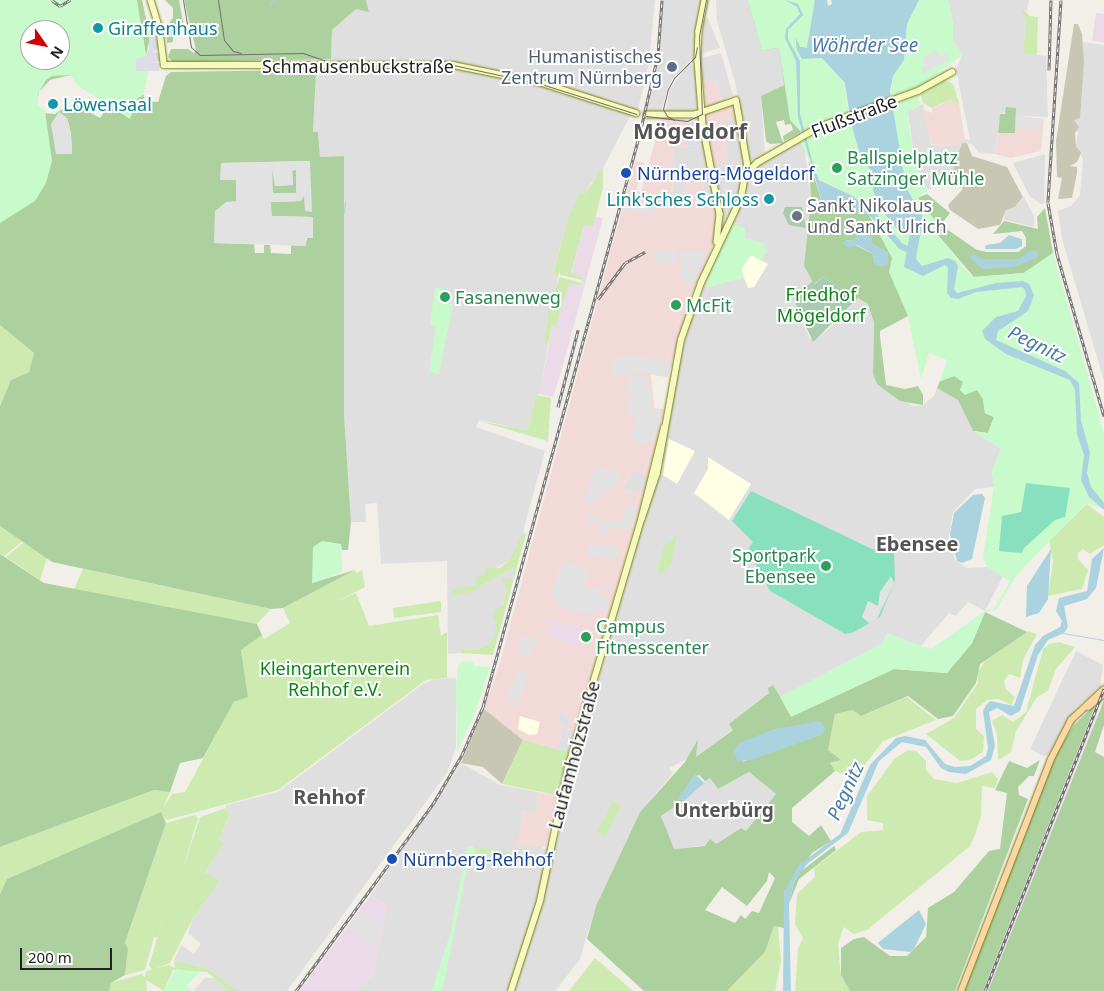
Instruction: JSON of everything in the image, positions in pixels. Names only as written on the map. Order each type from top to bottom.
[{"type":"main road","points":[[961,991],[1046,769],[1063,736],[1077,716],[1104,689]]},
{"type":"main road","points":[[1077,716],[1104,694]]},
{"type":"street","name":"Schmausenbuckstraße","points":[[151,0],[161,34],[164,65],[453,65],[539,82],[636,113]]},
{"type":"street","points":[[705,1],[698,43],[703,110],[720,219],[715,251]]},
{"type":"street","name":"Flußstraße","points":[[747,173],[757,163],[808,133],[891,102],[952,72]]},
{"type":"street","name":"Laufamholzstraße","points":[[511,991],[539,905],[571,759],[641,520],[664,428],[681,340],[715,251],[731,221],[747,173],[747,160],[736,101],[703,110]]},
{"type":"street","points":[[647,115],[692,115],[703,110]]},
{"type":"street","points":[[747,160],[757,163]]},
{"type":"street","points":[[720,219],[731,221]]},
{"type":"shaded area","points":[[366,0],[655,0],[649,63],[638,109],[629,118],[598,178],[591,183],[585,195],[581,192],[568,218],[553,273],[558,276],[558,280],[544,344],[548,344],[540,394],[536,395],[528,430],[479,420],[476,427],[545,451],[519,547],[509,561],[485,574],[476,585],[465,589],[471,592],[514,567],[513,580],[505,580],[507,589],[495,634],[488,645],[475,650],[460,649],[461,653],[448,654],[447,561],[381,564],[377,503],[365,504],[366,522],[351,522],[344,415],[344,156],[320,157],[318,132],[313,132],[316,61],[331,59],[332,30],[356,9],[369,11]]},
{"type":"shaded area","points":[[663,0],[702,0],[694,56],[670,82],[661,111],[647,111],[660,52]]},
{"type":"shaded area","points":[[716,0],[748,0],[762,50],[779,47],[784,85],[761,96],[765,156],[754,161],[748,158],[735,82],[717,21]]},
{"type":"shaded area","points":[[948,0],[1029,0],[1027,11],[1024,10],[1026,19],[1023,53],[1046,56],[1048,117],[1016,116],[1016,108],[1000,114],[995,154],[979,153],[972,144],[962,143],[951,176],[928,190],[916,168],[908,112],[923,104],[931,145],[952,146],[965,139],[970,140],[956,69],[962,55],[953,40],[953,22]]},
{"type":"shaded area","points":[[1096,13],[1104,14],[1104,42],[1092,41]]},
{"type":"shaded area","points":[[708,18],[720,48],[703,53],[703,22]]},
{"type":"shaded area","points":[[1074,24],[1078,24],[1082,34],[1084,62],[1080,118],[1074,120],[1079,127],[1075,133],[1076,146],[1081,153],[1077,162],[1070,166],[1077,167],[1072,198],[1058,199],[1062,178],[1057,177],[1056,141]]},
{"type":"shaded area","points":[[152,27],[158,42],[158,49],[153,52],[159,53],[159,61],[154,63],[159,63],[159,71],[136,71],[136,59],[145,56],[149,50],[149,28]]},
{"type":"shaded area","points":[[1083,42],[1104,45],[1104,381],[1062,239],[1058,211],[1071,206],[1080,195],[1083,159],[1076,146],[1078,134],[1074,117],[1080,117]]},
{"type":"shaded area","points":[[936,50],[940,57],[946,53],[950,59],[923,74],[921,68],[926,65],[922,58]]},
{"type":"shaded area","points":[[721,53],[733,95],[721,101],[717,81],[704,82],[702,58]]},
{"type":"shaded area","points":[[689,63],[695,67],[697,108],[693,112],[666,112],[669,91]]},
{"type":"shaded area","points":[[717,81],[721,101],[731,98],[739,116],[722,122],[727,161],[709,167],[705,145],[674,147],[672,197],[685,196],[684,182],[702,180],[705,194],[714,196],[716,224],[712,248],[689,301],[668,377],[651,375],[654,408],[664,409],[649,476],[631,471],[622,490],[645,493],[574,731],[567,729],[570,717],[560,711],[557,721],[564,727],[557,749],[523,740],[484,709],[499,666],[635,161],[644,163],[636,191],[641,192],[661,119],[664,117],[693,121],[706,112],[704,82]]},
{"type":"shaded area","points":[[951,99],[954,104],[959,103],[965,139],[952,146],[931,144],[924,110],[933,113],[932,109]]},
{"type":"shaded area","points":[[59,112],[67,118],[71,134],[72,154],[56,154],[51,124]]},
{"type":"shaded area","points":[[739,116],[747,176],[750,170],[768,158],[800,142],[805,151],[811,199],[804,266],[813,281],[793,298],[810,339],[820,336],[858,298],[868,304],[874,323],[873,374],[877,384],[913,406],[923,405],[934,396],[937,388],[958,400],[973,431],[1001,449],[992,471],[994,487],[975,489],[953,512],[949,536],[955,560],[967,568],[987,567],[1004,574],[985,611],[968,602],[956,616],[949,613],[920,647],[887,633],[883,643],[780,697],[773,685],[769,693],[730,724],[733,729],[696,758],[697,740],[687,759],[669,768],[673,773],[640,812],[596,906],[580,959],[555,991],[361,991],[373,974],[387,907],[371,895],[461,763],[500,785],[538,792],[537,813],[522,811],[543,849],[555,848],[647,494],[622,490],[631,471],[652,476],[689,324],[727,232],[716,224],[714,196],[705,194],[703,184],[685,196],[672,198],[674,147],[705,145],[727,161],[722,122]],"holes":[[[801,517],[872,549],[894,553],[845,634],[770,591],[752,558],[749,547],[754,542]]]},
{"type":"shaded area","points":[[1016,116],[1044,119],[1041,151],[1011,158],[995,154],[998,133],[1015,133]]},
{"type":"shaded area","points":[[1016,116],[1042,119],[1042,126],[1038,126],[1038,131],[1016,126]]},
{"type":"shaded area","points":[[696,122],[700,145],[687,145],[686,123]]},
{"type":"shaded area","points":[[962,143],[967,143],[972,156],[1007,167],[1023,197],[1015,207],[1006,210],[1000,225],[978,229],[950,210],[948,205],[963,189],[951,176]]},
{"type":"shaded area","points":[[1045,154],[1044,204],[1041,204],[1030,197],[1013,163]]},
{"type":"shaded area","points":[[310,161],[312,212],[305,211],[304,196],[301,201],[271,202],[272,216],[313,217],[313,238],[306,238],[305,246],[214,243],[215,211],[226,202],[236,201],[236,180],[220,180],[221,163]],"holes":[[[272,170],[275,186],[293,185],[292,171],[296,170],[296,193],[273,193]]]},
{"type":"shaded area","points":[[1024,197],[1034,216],[1034,227],[1004,220],[1006,210],[1015,207]]},
{"type":"shaded area","points":[[654,199],[657,200],[658,210],[653,209],[652,214],[624,210],[626,202],[631,203],[632,200],[639,202],[638,208],[640,202],[653,203]]},
{"type":"shaded area","points":[[595,217],[603,218],[561,372],[553,397],[540,394],[552,325],[556,326],[569,282],[580,286],[583,277],[571,274],[584,225],[593,226]]},
{"type":"shaded area","points":[[656,249],[677,249],[676,264],[656,264]]},
{"type":"shaded area","points":[[708,251],[693,286],[681,280],[680,252]]},
{"type":"shaded area","points":[[751,255],[768,264],[754,287],[748,288],[741,269]]},
{"type":"shaded area","points":[[633,356],[671,361],[668,376],[641,373],[614,376],[612,358]]},
{"type":"shaded area","points":[[632,376],[646,377],[647,388],[651,388],[651,407],[661,412],[655,440],[650,443],[636,443],[632,437],[631,426],[637,425],[636,419],[629,413],[628,401],[631,400],[626,378]]},
{"type":"shaded area","points":[[669,439],[695,451],[677,484],[663,475]]},
{"type":"shaded area","points":[[708,457],[751,484],[729,520],[694,493],[708,469]]},
{"type":"shaded area","points":[[595,466],[621,473],[617,483],[594,503],[585,501]]},
{"type":"shaded area","points":[[625,506],[639,507],[631,529],[607,528],[607,534],[600,534],[600,522],[588,522],[588,515],[594,513],[596,520],[624,521]]},
{"type":"shaded area","points":[[588,545],[615,546],[618,556],[615,559],[588,557]]},
{"type":"shaded area","points":[[564,561],[585,567],[584,570],[589,572],[585,585],[602,590],[601,595],[608,597],[607,614],[599,608],[597,612],[589,614],[557,607],[559,598],[551,595],[559,567],[562,568]]},
{"type":"shaded area","points":[[891,576],[894,583],[877,619],[869,623],[862,617],[868,601],[878,606],[880,592]]},
{"type":"shaded area","points":[[551,620],[581,628],[577,645],[546,636]]},
{"type":"shaded area","points":[[522,635],[538,640],[529,656],[517,654]]},
{"type":"shaded area","points":[[1076,651],[1103,665],[1100,687],[1076,708],[1049,755],[1043,756],[1030,749]]},
{"type":"shaded area","points":[[518,670],[530,673],[518,703],[507,698]]},
{"type":"shaded area","points":[[456,678],[456,747],[447,773],[287,991],[237,991],[209,969],[174,960],[181,945],[194,954],[201,944],[188,933],[193,918],[220,881],[205,874],[223,843],[219,839],[229,816],[226,813],[226,805],[278,792],[423,684],[435,679]]},
{"type":"shaded area","points":[[484,709],[523,740],[502,784],[483,767],[461,763]]},
{"type":"shaded area","points":[[560,711],[571,717],[567,729],[574,731],[568,752],[557,749],[564,727],[557,721]]},
{"type":"shaded area","points":[[1094,712],[1098,713],[988,991],[983,991]]},
{"type":"shaded area","points":[[520,716],[540,722],[537,734],[529,735],[518,729]]},
{"type":"shaded area","points":[[749,772],[776,794],[746,831],[741,828],[716,844],[673,849],[661,816],[710,777],[718,789]]},
{"type":"shaded area","points":[[538,792],[557,795],[546,847],[516,846],[523,811],[537,813]]},
{"type":"shaded area","points":[[371,895],[387,907],[373,974],[361,991],[299,991]]},
{"type":"shaded area","points":[[360,911],[381,925],[380,936],[374,944],[370,945],[357,932],[348,929]]},
{"type":"shaded area","points":[[205,978],[214,978],[229,991],[193,991]]},
{"type":"green space","points":[[0,0],[137,0],[146,56],[136,70],[148,71],[144,93],[137,99],[130,119],[77,85],[71,75],[52,76],[46,80],[38,94],[38,105],[45,111],[52,161],[46,183],[35,201],[0,223]]},
{"type":"green space","points":[[111,0],[142,0],[150,37],[146,56],[141,25]]},
{"type":"green space","points":[[165,0],[179,0],[184,28],[173,31],[173,42],[167,43],[166,27],[173,18],[173,8]]},
{"type":"green space","points":[[184,0],[366,0],[369,12],[356,9],[332,30],[331,59],[173,62],[168,57],[171,49],[188,49],[194,53],[196,50]]},
{"type":"green space","points":[[748,0],[815,0],[808,39],[846,101],[848,112],[818,123],[784,141],[783,136],[793,130],[791,124],[785,125],[784,120],[776,122],[783,143],[770,144],[766,141],[761,96],[784,85],[779,48],[762,50]]},
{"type":"green space","points":[[748,0],[815,0],[807,48],[800,47],[796,39],[797,50],[822,58],[845,83],[848,112],[801,132],[790,120],[779,48],[762,50]]},
{"type":"green space","points":[[919,0],[948,0],[953,22],[953,40],[962,55],[926,83],[890,98],[893,76],[904,60],[907,24]]},
{"type":"green space","points":[[1024,10],[1030,16],[1038,17],[1037,55],[1023,53],[1026,19],[1021,12]]},
{"type":"green space","points":[[70,65],[135,95],[141,97],[143,94],[145,101],[158,102],[166,76],[171,72],[301,70],[302,75],[316,71],[313,132],[318,132],[320,157],[344,156],[344,415],[351,522],[348,550],[342,550],[341,544],[312,583],[355,570],[283,608],[271,609],[52,562],[0,526],[0,406],[11,380],[29,372],[34,353],[0,325],[0,208],[49,141],[44,113],[55,114],[64,108],[71,112],[76,105],[100,118],[110,104],[71,75],[50,80],[39,92],[37,103],[32,70],[70,70]],"holes":[[[67,118],[71,133],[72,153],[56,154]],[[310,161],[300,201],[271,202],[271,216],[313,217],[305,246],[291,245],[291,254],[271,253],[270,245],[264,245],[264,253],[255,253],[254,244],[215,243],[236,201],[236,180],[221,163]]]},
{"type":"green space","points":[[945,80],[953,84],[959,103],[954,104],[951,99],[932,108],[923,103],[921,94]]},
{"type":"green space","points":[[918,95],[920,105],[908,112],[909,126],[916,168],[928,190],[918,198],[936,222],[937,234],[968,273],[974,277],[1024,273],[1053,253],[1104,433],[1104,509],[1087,503],[1052,538],[1016,576],[996,610],[985,612],[972,643],[947,673],[894,669],[791,717],[780,697],[883,643],[886,633],[931,649],[985,611],[994,609],[1010,581],[987,567],[983,557],[994,487],[992,471],[1001,449],[973,431],[988,433],[994,417],[985,413],[983,399],[977,390],[965,395],[960,390],[963,382],[954,376],[940,381],[947,360],[929,353],[921,379],[908,316],[889,272],[892,258],[864,206],[854,196],[819,179],[800,142],[849,119],[861,158],[872,172],[873,191],[896,228],[919,236],[923,218],[906,187],[890,106]]},
{"type":"green space","points":[[1006,107],[1016,108],[1015,133],[998,133],[1000,114],[1005,114]]},
{"type":"green space","points":[[809,160],[823,206],[854,211],[861,209],[871,216],[907,258],[908,316],[880,331],[880,336],[886,385],[905,389],[918,386],[923,395],[923,405],[900,401],[877,384],[873,374],[874,323],[868,304],[823,277],[814,284],[804,266],[811,199]],"holes":[[[845,240],[871,243],[888,253],[875,264],[873,254]]]},
{"type":"green space","points":[[603,167],[603,188],[593,226],[584,225],[571,273],[583,277],[582,280],[560,275],[560,272],[558,276],[553,274],[568,218],[580,192],[585,194]]},
{"type":"green space","points":[[272,170],[274,170],[275,186],[293,185],[292,170],[296,170],[297,193],[272,194]]},
{"type":"green space","points":[[927,194],[950,213],[942,223],[945,228],[977,250],[987,252],[1018,252],[1026,246],[1026,238],[1022,231],[993,234],[1004,221],[1038,229],[1037,217],[1045,208],[1053,253],[1024,273],[974,277],[937,234],[936,222],[918,198]]},
{"type":"green space","points":[[785,207],[802,207],[806,228],[789,225],[783,213]]},
{"type":"green space","points":[[732,224],[745,228],[745,238],[765,244],[763,247],[768,250],[762,260],[751,255],[741,269],[744,278],[708,287],[705,285]]},
{"type":"green space","points":[[560,277],[581,283],[580,286],[569,283],[556,326],[552,325],[548,344],[544,344],[550,304]]},
{"type":"green space","name":"Friedhof Mögeldorf","points":[[823,277],[858,298],[813,342],[793,298],[813,281],[815,284]]},
{"type":"green space","points":[[435,288],[442,288],[440,302],[453,304],[439,374],[429,371],[436,325],[430,325]]},
{"type":"green space","points":[[0,325],[34,353],[29,372],[11,380],[0,406]]},
{"type":"green space","points":[[954,376],[977,390],[983,399],[985,413],[994,417],[988,433],[973,431],[958,400],[937,388],[940,381]]},
{"type":"green space","points":[[536,395],[551,398],[548,441],[479,421],[528,430]]},
{"type":"green space","points":[[1026,483],[1070,488],[1065,517],[1055,520],[1024,548],[1022,553],[999,551],[1002,516],[1021,512]]},
{"type":"green space","name":"Sportpark Ebensee","points":[[751,491],[872,549],[894,553],[895,580],[880,617],[854,632],[845,634],[770,591],[751,556],[749,547],[753,542],[732,521]]},
{"type":"green space","points":[[1087,504],[1104,517],[1104,545],[1090,554],[1083,549],[1078,553],[1078,559],[1088,570],[1082,589],[1048,596],[1053,562],[1049,541]]},
{"type":"green space","points":[[0,526],[23,541],[4,556],[0,554]]},
{"type":"green space","points":[[523,533],[526,534],[493,655],[461,653],[460,649],[475,650],[488,645],[495,634],[496,621],[492,613],[503,605],[507,589],[501,578],[513,580],[514,567],[471,592],[452,596],[452,590],[476,585],[477,577],[485,574],[485,567],[500,568],[509,561]]},
{"type":"green space","points":[[677,534],[671,565],[660,574],[657,570],[664,546]]},
{"type":"green space","points":[[322,541],[341,544],[342,572],[312,583],[313,547]]},
{"type":"green space","points":[[24,542],[47,558],[40,580],[6,557]]},
{"type":"green space","points":[[0,554],[44,583],[257,624],[262,635],[241,650],[248,697],[234,702],[203,758],[180,763],[170,792],[154,790],[0,847]]},
{"type":"green space","points":[[83,569],[271,609],[257,624],[74,589]]},
{"type":"green space","name":"Kleingartenverein Rehhof e.V.","points":[[355,570],[356,573],[362,570],[365,587],[335,602],[356,593],[369,626],[438,615],[441,636],[447,632],[447,678],[426,680],[278,790],[167,820],[160,813],[7,879],[0,894],[0,847],[154,790],[170,792],[163,808],[172,794],[185,792],[234,702],[248,697],[241,650],[262,635],[264,639],[290,623],[283,608]]},
{"type":"green space","points":[[441,601],[441,612],[394,618],[393,608]]},
{"type":"green space","points":[[985,612],[1027,632],[980,664],[976,683],[953,716],[938,719],[908,696],[861,716],[853,710],[835,714],[828,750],[841,760],[830,763],[835,771],[792,808],[792,822],[809,836],[821,825],[831,841],[812,853],[784,892],[784,928],[774,926],[765,952],[727,991],[644,991],[587,939],[596,906],[640,812],[685,762],[698,739],[696,757],[733,730],[729,724],[769,693],[768,688],[773,685],[792,716],[894,669],[947,673],[972,643]],"holes":[[[775,729],[820,735],[742,762],[769,732]],[[749,772],[776,794],[746,831],[741,828],[716,844],[710,839],[705,846],[674,849],[661,816],[685,800],[681,800],[693,777],[699,775],[705,781],[710,778],[718,789]],[[769,872],[775,878],[759,913],[752,911],[745,919],[741,915],[735,923],[705,910],[722,887],[747,906],[767,881]]]},
{"type":"green space","points":[[1028,631],[1037,634],[1023,660],[1020,678],[1009,674],[1004,681],[1006,689],[1015,697],[1011,705],[999,699],[987,700],[976,709],[976,729],[984,736],[983,752],[970,760],[960,761],[926,734],[954,718],[978,683],[978,671],[985,661]]},
{"type":"green space","points":[[1059,642],[1075,647],[1056,669],[1048,691],[1037,697],[1016,731],[1011,752],[998,760],[997,734],[992,721],[1002,715],[1013,722],[1026,712],[1043,649],[1049,644]]},
{"type":"green space","points":[[462,661],[473,662],[475,666],[490,667],[475,713],[457,752],[456,688],[458,666]]},
{"type":"green space","points":[[907,697],[936,720],[883,741],[855,778],[835,771],[830,764],[840,760],[828,750],[835,714],[853,710],[861,716]]},
{"type":"green space","points":[[1104,700],[1104,725],[1095,752],[1104,757],[1104,991],[988,991]]},
{"type":"green space","points":[[1096,704],[983,991],[964,991],[1051,762],[1074,725]]},
{"type":"green space","points":[[523,740],[568,752],[557,795],[502,784]]},
{"type":"green space","points":[[908,750],[916,751],[926,761],[926,770],[934,779],[957,783],[992,772],[998,779],[995,788],[982,786],[981,816],[974,838],[969,847],[867,930],[854,934],[844,927],[838,943],[839,956],[841,975],[850,991],[795,991],[798,949],[803,938],[795,924],[797,894],[815,877],[814,868],[861,832],[883,830],[883,823],[867,820],[867,796],[894,759]]},
{"type":"green space","points":[[1040,760],[1034,776],[1029,776],[1018,787],[1019,795],[1028,799],[955,991],[850,991],[841,975],[841,948],[854,939],[864,937],[890,956],[907,956],[926,937],[928,908],[954,892],[989,851],[1000,849],[1007,793],[995,790],[1009,761],[1027,768]]},
{"type":"green space","points":[[613,802],[621,805],[605,837],[597,832]]},
{"type":"green space","points":[[226,808],[229,816],[219,839],[224,843],[205,873],[220,881],[193,918],[170,963],[152,970],[149,965],[164,916],[157,938],[154,937],[145,970],[125,975],[128,949],[125,944],[166,823],[195,815],[198,818],[182,872],[200,817]]},
{"type":"green space","points":[[161,812],[166,823],[125,943],[128,949],[125,975],[111,983],[109,991],[0,991],[0,894],[7,879]]},
{"type":"green space","points":[[834,846],[836,850],[799,879],[789,904],[794,882],[800,872]]},
{"type":"green space","points":[[467,847],[474,847],[475,852],[468,864],[443,988],[441,991],[432,991],[451,930]]},
{"type":"green space","points":[[474,847],[536,856],[535,863],[475,852]]},
{"type":"green space","points":[[774,926],[778,926],[781,961],[775,991],[727,991],[765,952]]},
{"type":"green space","points":[[595,958],[633,991],[569,991]]},
{"type":"green space","points":[[174,960],[209,969],[237,991],[229,991],[207,972],[173,970],[164,991],[146,980],[147,991],[109,991],[111,983],[142,974],[145,978],[146,971],[169,965],[175,968]]},
{"type":"green space","points":[[176,969],[199,972],[186,986],[191,991],[164,991]]},
{"type":"water","points":[[785,0],[798,4],[803,15],[788,30],[788,39],[800,61],[800,114],[814,168],[819,180],[853,196],[863,205],[854,211],[823,206],[798,117],[796,61],[785,38],[786,29],[800,14],[797,7]]},
{"type":"water","name":"Wöhrder See","points":[[815,0],[827,0],[828,6],[832,4],[831,0],[919,0],[907,24],[904,60],[893,76],[890,91],[906,187],[923,218],[916,259],[922,266],[948,258],[955,261],[958,266],[954,289],[957,293],[996,283],[1023,281],[1029,284],[1034,295],[1028,311],[998,331],[996,340],[1065,371],[1079,383],[1081,420],[1090,453],[1087,473],[1091,487],[1104,503],[1104,510],[1089,497],[1081,480],[1084,455],[1077,434],[1075,390],[1070,380],[1006,354],[985,339],[982,331],[996,317],[1018,311],[1026,296],[1025,290],[1022,287],[976,292],[958,299],[951,298],[947,293],[948,268],[945,265],[923,276],[904,267],[910,233],[896,228],[881,209],[873,191],[872,172],[861,158],[851,124],[845,83],[822,58],[802,59],[797,50],[796,38],[800,47],[807,48]]},
{"type":"water","points":[[860,231],[866,232],[872,237],[871,243],[888,253],[888,264],[881,267],[875,264],[873,254],[857,245],[848,248],[843,243],[845,240],[853,241]]},
{"type":"water","points":[[1009,235],[1022,239],[1022,246],[1016,249],[985,249],[986,245],[1000,243]]},
{"type":"water","points":[[1032,250],[1038,252],[1037,258],[1013,267],[982,269],[970,258],[972,253],[982,259],[1018,259]]},
{"type":"water","name":"Ebensee","points":[[982,494],[985,498],[972,559],[962,563],[957,561],[950,534],[954,513],[973,495]]},
{"type":"water","points":[[1104,548],[1096,588],[1087,599],[1064,606],[1068,627],[1064,633],[1048,640],[1038,655],[1020,711],[1011,716],[997,708],[989,712],[995,746],[991,760],[966,774],[949,772],[941,768],[926,747],[902,742],[879,761],[848,833],[807,864],[794,882],[789,904],[791,991],[783,991],[784,892],[799,865],[840,834],[870,765],[896,738],[905,736],[925,740],[945,764],[955,767],[970,766],[986,756],[988,748],[983,711],[986,705],[990,701],[1014,706],[1035,645],[1043,636],[1060,627],[1062,621],[1056,611],[1059,598],[1087,591],[1092,559]]},
{"type":"water","points":[[1051,549],[1048,599],[1039,613],[1026,617],[1027,586]]},
{"type":"water","points":[[820,721],[826,730],[820,735],[751,760],[738,761],[733,752],[739,743],[775,729]]},
{"type":"water","points":[[695,774],[704,783],[685,800],[678,799]]},
{"type":"water","points":[[919,910],[926,924],[914,949],[910,952],[883,949],[878,943]]},
{"type":"waterway","points":[[270,4],[275,0]]},
{"type":"waterway","points":[[344,212],[345,201]]},
{"type":"waterway","points":[[855,206],[873,214],[901,246],[911,251]]},
{"type":"waterway","points":[[1063,633],[1104,640]]},
{"type":"tram line","points":[[183,0],[191,47],[200,55],[303,53],[341,66],[453,65],[541,84],[636,114]]},
{"type":"tram line","points":[[218,0],[224,40],[233,51],[241,53]]},
{"type":"tram line","points":[[646,116],[687,121],[702,114],[699,36],[706,0]]},
{"type":"tram line","points":[[674,120],[667,116],[663,109],[668,89],[674,78],[695,57],[697,47]]},
{"type":"railway","points":[[52,0],[60,6],[70,0]]},
{"type":"railway","points":[[296,991],[433,804],[462,755],[483,707],[640,133],[658,55],[662,0]]},
{"type":"railway","points":[[1049,70],[1051,0]]},
{"type":"railway","points":[[1061,0],[1048,203],[1057,254],[1104,416]]},
{"type":"railway","points":[[598,299],[625,263],[645,252]]},
{"type":"railway","points":[[558,407],[578,330]]},
{"type":"railway","points":[[985,991],[1104,689]]},
{"type":"place","name":"Giraffenhaus","points":[[98,28]]},
{"type":"place","name":"Humanistisches Zentrum Nürnberg","points":[[672,67]]},
{"type":"place","name":"Löwensaal","points":[[53,104]]},
{"type":"place","name":"Ballspielplatz Satzinger Mühle","points":[[837,168]]},
{"type":"place","name":"Nürnberg-Mögeldorf","points":[[626,173]]},
{"type":"place","name":"Link'sches Schloss","points":[[769,199]]},
{"type":"place","name":"Sankt Nikolaus und Sankt Ulrich","points":[[797,216]]},
{"type":"place","name":"Fasanenweg","points":[[445,297]]},
{"type":"place","name":"McFit","points":[[676,305]]},
{"type":"place","name":"Sportpark Ebensee","points":[[826,566]]},
{"type":"place","name":"Campus Fitnesscenter","points":[[586,637]]},
{"type":"place","name":"Nürnberg-Rehhof","points":[[392,859]]},
{"type":"district","name":"Mögeldorf","points":[[690,131]]},
{"type":"district","name":"Ebensee","points":[[917,543]]},
{"type":"district","name":"Rehhof","points":[[329,796]]},
{"type":"district","name":"Unterbürg","points":[[724,811]]},
{"type":"water label","name":"Pegnitz","points":[[1037,345]]},
{"type":"water label","name":"Pegnitz","points":[[846,791]]}]
